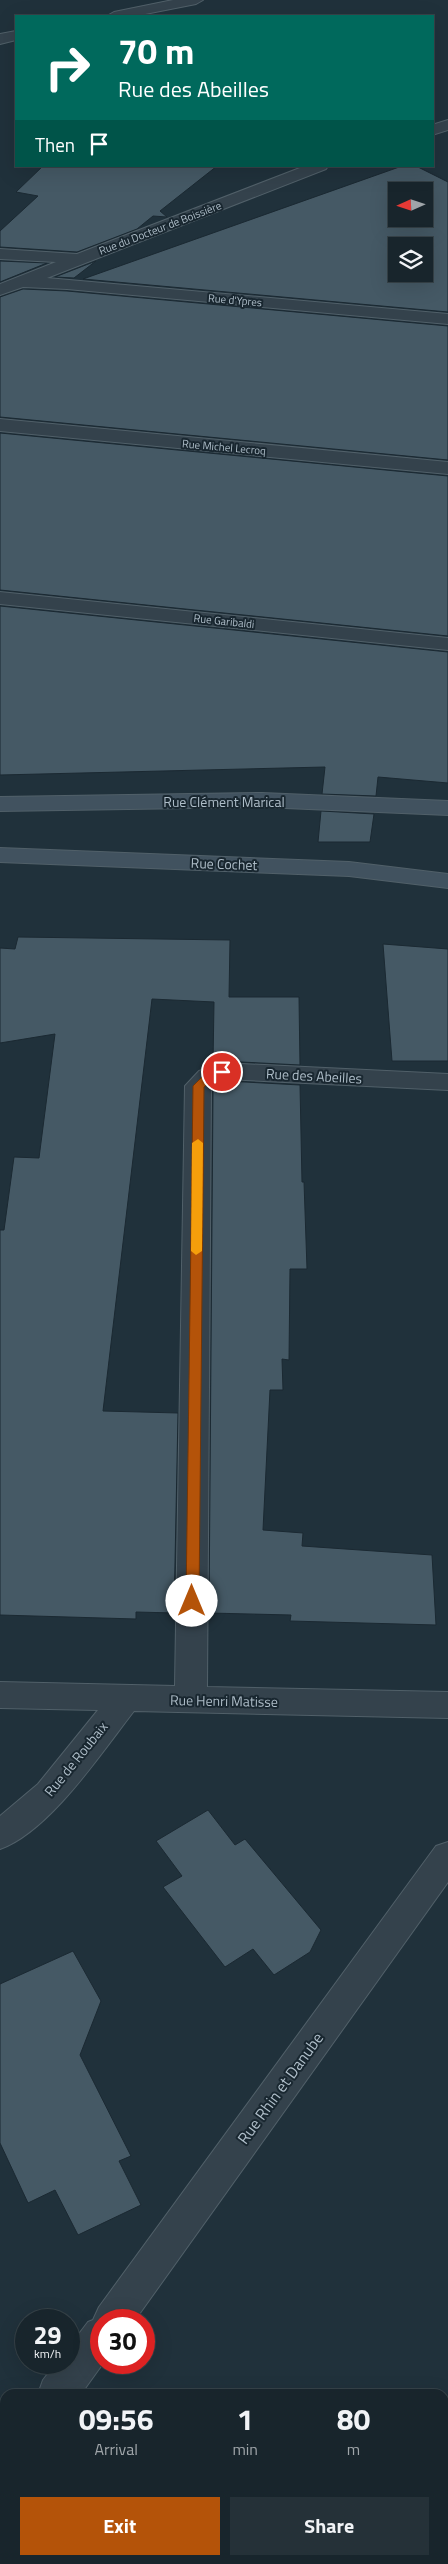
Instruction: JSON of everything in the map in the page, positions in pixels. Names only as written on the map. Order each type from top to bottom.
[{"type":"street","points":[[119,15],[196,0]]},
{"type":"street","points":[[0,39],[15,36]]},
{"type":"street","points":[[434,129],[448,125]]},
{"type":"street","name":"Rue du Docteur de Boissière","points":[[0,290],[317,167]]},
{"type":"street","points":[[0,254],[81,259]]},
{"type":"street","name":"Rue d'Ypres","points":[[22,282],[67,284],[448,320]]},
{"type":"street","name":"Rue Michel Lecroq","points":[[0,425],[448,468]]},
{"type":"street","name":"Rue Garibaldi","points":[[0,598],[448,644]]},
{"type":"street","name":"Rue Clément Marical","points":[[0,804],[262,800],[448,808]]},
{"type":"street","name":"Rue Cochet","points":[[0,855],[349,869],[448,881]]},
{"type":"street","name":"Rue des Abeilles","points":[[191,1700],[198,1086],[208,1077],[222,1072],[448,1082]]},
{"type":"street","name":"Rue Henri Matisse","points":[[0,1695],[448,1705]]},
{"type":"street","name":"Rue de Roubaix","points":[[0,1835],[50,1794],[125,1699]]},
{"type":"street","name":"Rue Rhin et Danube","points":[[120,2309],[448,1856]]},
{"type":"street","points":[[61,2389],[90,2350]]},
{"type":"building","points":[[42,167],[216,167],[160,211],[167,217],[153,216],[137,229],[77,252],[0,247],[0,231],[38,196],[16,192]]},
{"type":"building","points":[[399,167],[418,167],[448,182],[448,312],[83,279]]},
{"type":"building","points":[[0,261],[47,263],[0,282]]},
{"type":"building","points":[[96,261],[74,278],[55,277]]},
{"type":"building","points":[[23,289],[67,291],[448,326],[448,460],[0,417],[0,297]]},
{"type":"building","points":[[0,433],[448,476],[448,636],[0,590]]},
{"type":"building","points":[[0,606],[448,652],[448,783],[378,777],[376,796],[322,794],[325,767],[0,775]]},
{"type":"building","points":[[321,811],[374,814],[370,842],[318,842]]},
{"type":"building","points":[[18,937],[230,940],[229,997],[299,997],[300,1065],[222,1061],[213,1064],[214,1002],[152,999],[103,1411],[178,1413],[174,1613],[136,1612],[136,1619],[0,1615],[0,1230],[4,1230],[14,1157],[39,1158],[55,1034],[0,1043],[0,948],[15,949]]},
{"type":"building","points":[[383,944],[448,949],[448,1061],[392,1061]]},
{"type":"building","points":[[226,1081],[300,1085],[302,1182],[304,1182],[307,1269],[290,1269],[289,1360],[282,1359],[283,1390],[270,1390],[263,1530],[303,1533],[302,1546],[432,1555],[436,1625],[290,1621],[291,1615],[209,1613],[213,1090]]},
{"type":"building","points":[[208,1810],[235,1845],[245,1839],[321,1930],[310,1952],[274,1975],[253,1949],[225,1967],[163,1887],[182,1876],[156,1841]]},
{"type":"building","points":[[73,1951],[101,2001],[80,2055],[131,2156],[119,2161],[141,2205],[78,2235],[55,2190],[28,2203],[0,2143],[0,1984]]},
{"type":"slow traffic","points":[[196,1251],[198,1143]]},
{"type":"route","points":[[192,1601],[198,1086],[208,1077],[222,1072]]}]
